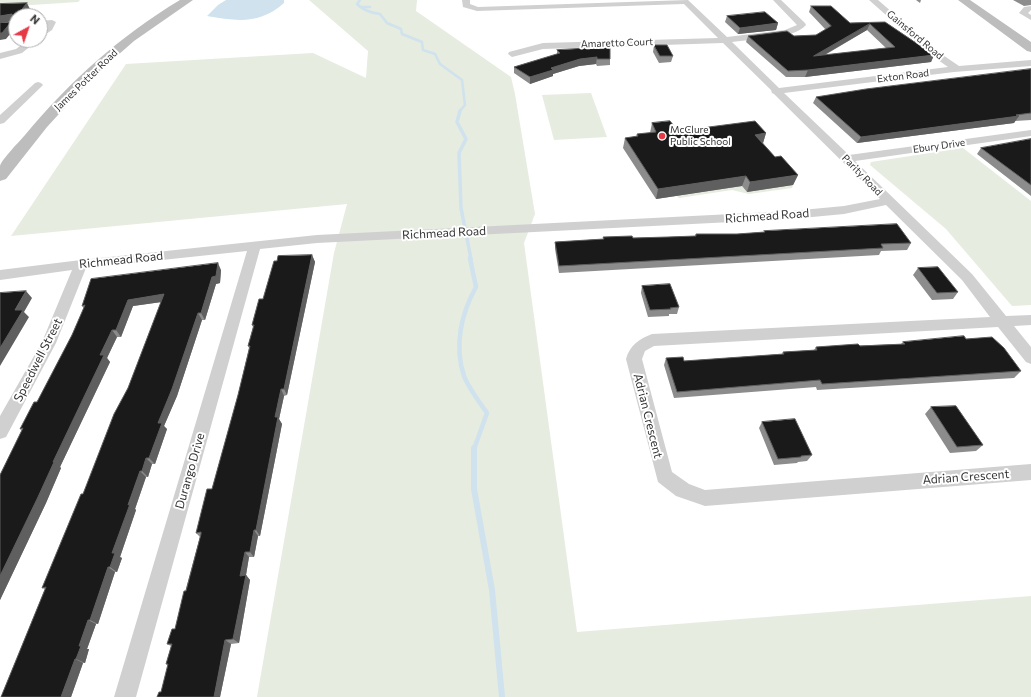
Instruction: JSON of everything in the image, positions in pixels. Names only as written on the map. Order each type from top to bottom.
[{"type":"main road","name":"James Potter Road","points":[[0,176],[27,140],[88,75],[122,45],[152,22],[188,0]]},
{"type":"main road","points":[[963,0],[1031,48]]},
{"type":"main road","points":[[978,0],[1031,36]]},
{"type":"street","points":[[466,0],[466,5],[477,9],[684,1]]},
{"type":"street","name":"Amaretto Court","points":[[512,54],[543,46],[724,40],[785,34],[798,29],[802,25],[777,0]]},
{"type":"street","name":"Gainsford Road","points":[[873,0],[934,53],[957,69]]},
{"type":"street","name":"Parity Road","points":[[684,1],[775,91],[848,159],[888,201],[967,277],[1031,358]]},
{"type":"street","points":[[1031,8],[1023,12],[1031,18]]},
{"type":"street","points":[[48,22],[52,22],[48,29]]},
{"type":"street","points":[[0,56],[20,51],[24,48]]},
{"type":"street","name":"Exton Road","points":[[775,91],[957,69],[1031,63]]},
{"type":"street","points":[[2,116],[38,84]]},
{"type":"street","name":"Ebury Drive","points":[[848,159],[1031,133]]},
{"type":"street","name":"Richmead Road","points":[[0,275],[81,264],[255,245],[416,234],[791,215],[844,210],[888,201]]},
{"type":"street","name":"Durango Drive","points":[[125,697],[255,245]]},
{"type":"street","name":"Speedwell Street","points":[[0,432],[49,343],[81,264]]},
{"type":"street","name":"Adrian Crescent","points":[[1031,320],[652,340],[639,347],[635,352],[634,359],[664,476],[675,487],[689,494],[705,498],[1031,472]]},
{"type":"shaded area","points":[[0,0],[80,0],[78,2],[0,7]]},
{"type":"shaded area","points":[[309,0],[417,0],[416,11],[511,77],[535,214],[524,243],[577,632],[1031,596],[1031,697],[257,697],[334,253],[347,204],[11,236],[126,64],[313,53],[366,78],[368,51]]},
{"type":"shaded area","points":[[591,93],[607,137],[554,140],[542,95]]},
{"type":"shaded area","points":[[963,148],[1031,201],[1031,305],[1012,306],[946,229],[870,165],[871,162]]},
{"type":"shaded area","points":[[793,185],[792,188],[749,194],[732,190],[679,198],[677,196],[742,186],[747,192]]},
{"type":"water","points":[[226,0],[284,0],[284,3],[266,15],[247,20],[207,16],[218,5]]},
{"type":"building","points":[[27,3],[23,8],[8,8],[8,15],[0,16],[0,4]]},
{"type":"building","points":[[811,6],[831,6],[850,23],[885,22],[934,55],[788,71],[748,36],[787,31],[794,36],[816,35],[831,26]],"holes":[[[870,24],[895,47],[814,56]]]},
{"type":"building","points":[[765,12],[778,23],[740,28],[727,16]]},
{"type":"building","points":[[8,22],[8,26],[2,33],[0,33],[0,23]]},
{"type":"building","points":[[654,45],[667,45],[673,56],[660,56]]},
{"type":"building","points":[[610,47],[610,59],[597,59],[597,57],[580,59],[551,68],[553,70],[530,77],[514,67],[560,53],[557,50]]},
{"type":"building","points":[[1031,69],[1031,113],[1016,115],[1019,116],[861,137],[816,97],[866,89]]},
{"type":"building","points":[[670,121],[678,131],[755,121],[766,133],[755,135],[775,157],[781,156],[798,175],[750,182],[746,176],[658,189],[625,138],[638,136],[637,134],[656,132],[652,123]]},
{"type":"building","points":[[1031,139],[1031,185],[981,148]]},
{"type":"building","points":[[897,224],[911,243],[881,244],[883,248],[559,266],[555,242],[604,239],[603,237],[632,236],[633,238],[696,236],[696,234],[737,234],[765,232],[764,231]]},
{"type":"building","points":[[312,255],[284,389],[281,389],[275,417],[278,417],[256,530],[254,530],[250,552],[245,552],[240,576],[246,575],[233,639],[225,640],[214,697],[157,697],[159,692],[161,692],[168,664],[166,664],[172,644],[167,644],[172,629],[175,629],[184,591],[186,591],[201,534],[201,532],[196,533],[207,489],[212,489],[238,395],[250,346],[248,346],[254,325],[252,325],[259,299],[263,299],[274,261],[277,261],[278,256]]},
{"type":"building","points":[[218,263],[216,276],[212,277],[201,313],[198,313],[172,389],[158,423],[162,423],[149,458],[146,458],[142,471],[140,471],[128,505],[130,504],[112,553],[115,553],[110,567],[108,567],[90,620],[88,620],[79,646],[81,646],[61,697],[1,697],[46,587],[42,588],[81,494],[83,494],[114,414],[128,388],[164,294],[128,300],[116,330],[112,330],[100,355],[104,355],[0,576],[0,475],[23,428],[20,429],[34,402],[37,402],[72,335],[85,305],[82,306],[91,279]]},
{"type":"building","points":[[938,267],[958,292],[937,293],[918,268]]},
{"type":"building","points":[[670,284],[679,307],[650,310],[642,286]]},
{"type":"building","points":[[26,291],[15,310],[23,310],[0,348],[0,293]]},
{"type":"building","points":[[964,336],[966,339],[992,337],[1004,348],[1021,371],[822,384],[820,380],[677,392],[666,358],[683,357],[684,361],[784,354],[783,352],[817,350],[816,347],[858,344],[860,346],[905,344],[903,342]]},
{"type":"building","points":[[956,406],[983,445],[957,447],[931,407]]},
{"type":"building","points":[[795,419],[812,455],[778,459],[762,422]]},
{"type":"waterway","points":[[360,0],[357,4],[361,7]]},
{"type":"waterway","points":[[361,7],[370,7]]},
{"type":"waterway","points":[[361,7],[368,11],[380,14],[387,23],[401,29],[402,34],[422,42],[423,50],[435,54],[440,64],[462,80],[465,105],[459,112]]},
{"type":"waterway","points":[[460,111],[457,122],[466,139],[459,153],[461,208],[471,259]]},
{"type":"waterway","points":[[470,258],[476,287],[466,308],[463,319],[459,342],[461,365],[464,376],[474,395],[487,413],[474,449]]},
{"type":"waterway","points":[[474,449],[474,489],[492,590],[502,697]]},
{"type":"place","name":"McClure Public School","points":[[662,136]]}]
